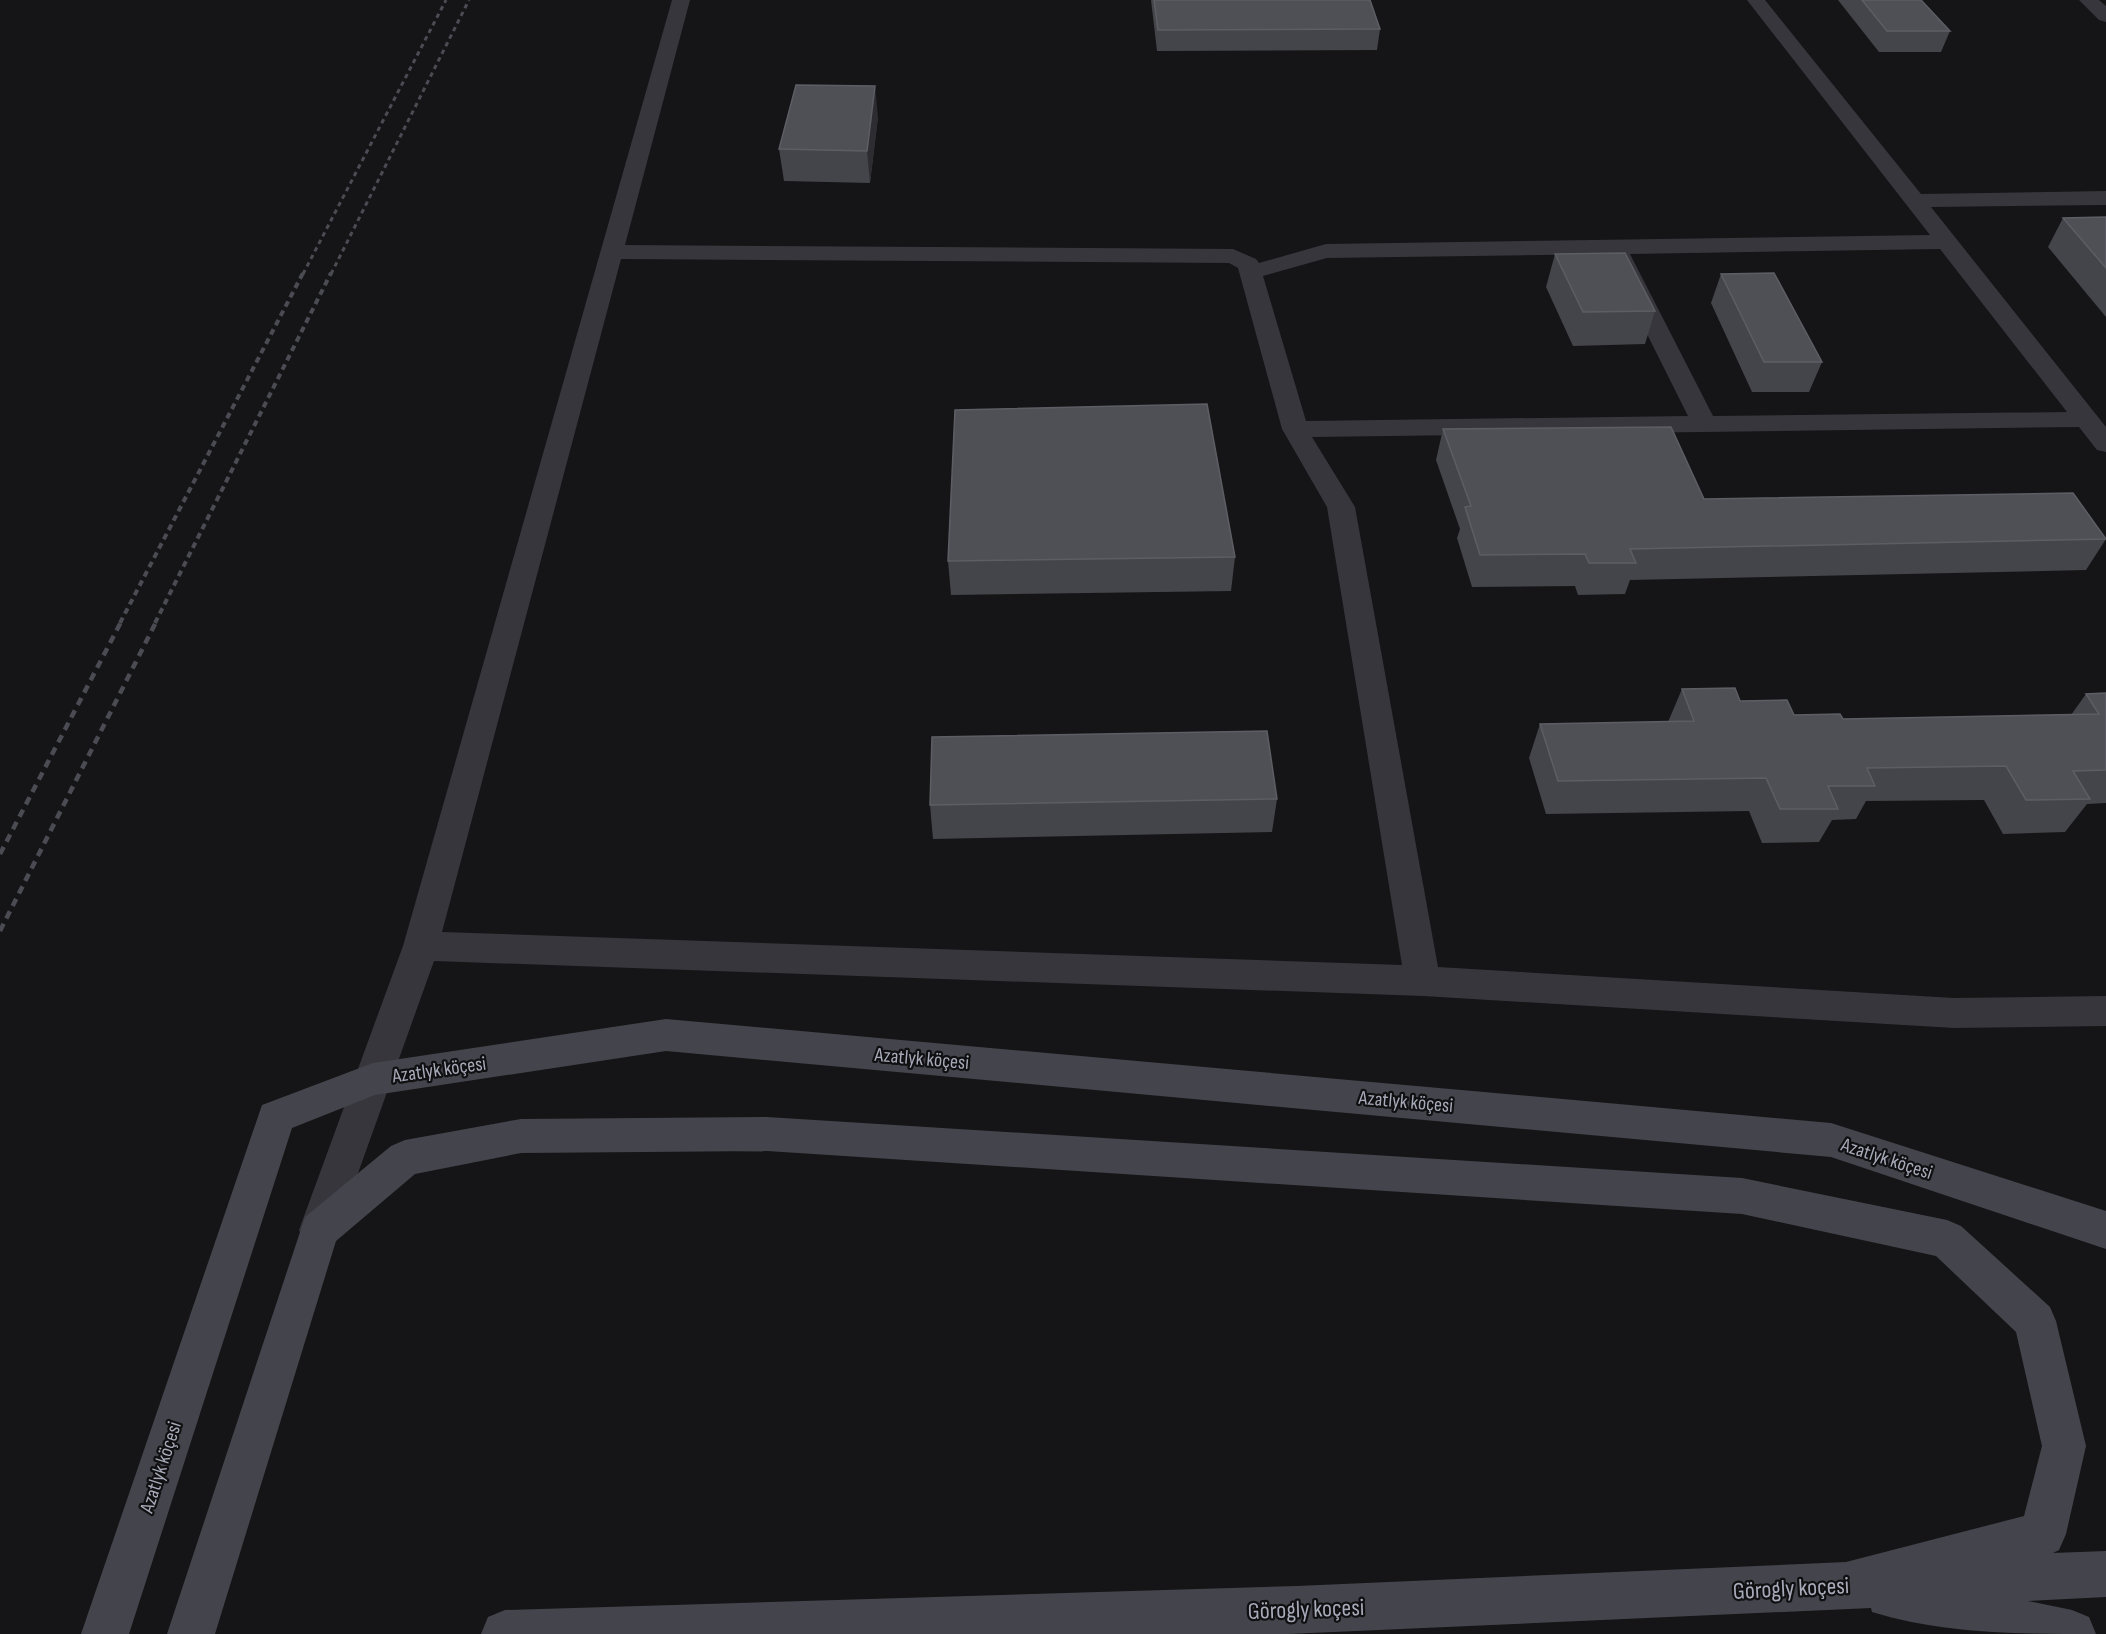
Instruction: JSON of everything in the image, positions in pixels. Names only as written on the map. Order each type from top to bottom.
[{"type":"street","points":[[191,1634],[319,1230],[421,946],[681,0]]},
{"type":"street","points":[[1756,0],[2106,444]]},
{"type":"street","points":[[2088,0],[2106,16]]},
{"type":"street","points":[[1915,201],[2106,198]]},
{"type":"street","points":[[1250,273],[1326,251],[1947,242]]},
{"type":"street","points":[[1615,247],[1705,425]]},
{"type":"street","points":[[612,252],[1233,256],[1248,264],[1295,429],[1341,507],[1423,981]]},
{"type":"street","points":[[1295,429],[2087,419]]},
{"type":"street","points":[[421,946],[1423,981],[1954,1013],[2106,1011]]},
{"type":"street","name":"Azatlyk köçesi","points":[[105,1634],[276,1117],[373,1078],[666,1035],[1831,1140],[2106,1230]]},
{"type":"street","points":[[319,1230],[405,1158],[520,1136],[767,1134],[1742,1196],[1947,1239],[2035,1320],[2064,1446],[2043,1534],[1844,1586]]},
{"type":"street","name":"Görogly koçesi","points":[[505,1634],[1297,1610],[2106,1574]]},
{"type":"street","points":[[1844,1586],[2072,1634]]},
{"type":"building","points":[[1154,0],[1370,0],[1380,29],[1158,30]]},
{"type":"building","points":[[1862,0],[1921,0],[1950,31],[1887,31]]},
{"type":"building","points":[[796,85],[875,86],[867,151],[779,149]]},
{"type":"building","points":[[2106,217],[2106,268],[2063,218]]},
{"type":"building","points":[[1625,253],[1655,311],[1583,312],[1555,254]]},
{"type":"building","points":[[1774,273],[1822,362],[1764,362],[1721,274]]},
{"type":"building","points":[[1207,404],[1235,557],[948,561],[955,410]]},
{"type":"building","points":[[1671,427],[1704,499],[2073,493],[2106,539],[1630,549],[1636,563],[1589,563],[1585,554],[1480,555],[1465,507],[1471,506],[1443,429]]},
{"type":"building","points":[[1735,688],[1740,701],[1787,700],[1794,715],[1840,714],[1843,719],[2099,714],[2086,694],[2106,693],[2106,770],[2073,771],[2090,799],[2026,800],[2006,766],[1867,768],[1875,786],[1828,786],[1838,809],[1780,809],[1766,778],[1558,781],[1540,724],[1694,721],[1682,689]]},
{"type":"building","points":[[1267,731],[1277,799],[930,805],[932,737]]},
{"type":"railway","points":[[303,274],[446,0]]},
{"type":"railway","points":[[331,274],[469,0]]},
{"type":"railway","points":[[120,623],[303,273]]},
{"type":"railway","points":[[155,623],[331,273]]},
{"type":"railway","points":[[0,854],[121,622]]},
{"type":"railway","points":[[0,931],[156,622]]}]
